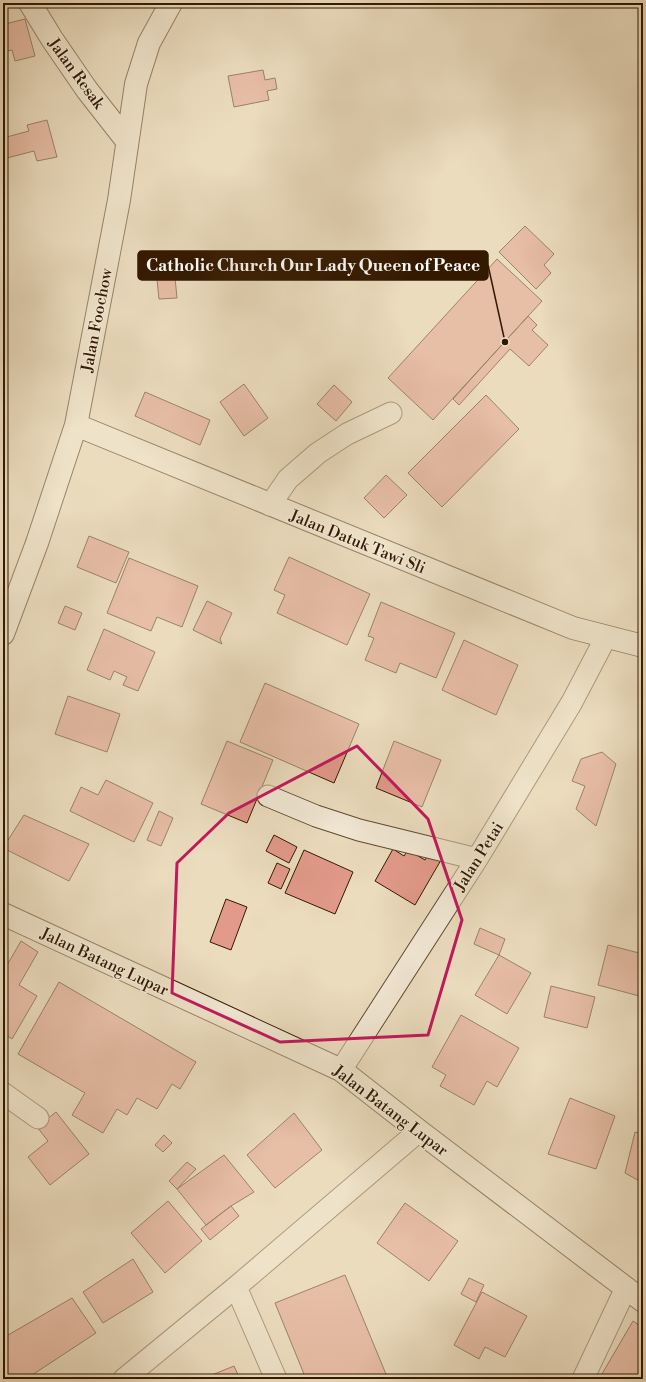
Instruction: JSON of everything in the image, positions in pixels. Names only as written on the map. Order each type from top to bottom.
[{"type":"street","name":"Jalan Resak","points":[[30,3],[52,39],[87,90],[127,141]]},
{"type":"street","name":"Jalan Foochow","points":[[3,634],[37,544],[76,425],[119,200],[136,84],[149,43],[170,3]]},
{"type":"street","points":[[270,505],[288,479],[318,453],[347,434],[391,413]]},
{"type":"street","name":"Jalan Datuk Tawi Sli","points":[[76,425],[572,628],[643,646]]},
{"type":"street","name":"Jalan Petai","points":[[341,1070],[476,859],[572,702],[606,637]]},
{"type":"street","points":[[268,796],[316,816],[359,830],[476,859]]},
{"type":"street","name":"Jalan Batang Lupar","points":[[3,914],[341,1070],[634,1294]]},
{"type":"street","points":[[3,1092],[38,1118]]},
{"type":"street","points":[[129,1377],[419,1131]]},
{"type":"street","points":[[236,1287],[276,1379]]},
{"type":"street","points":[[583,1379],[634,1294]]},
{"type":"highlighted area","points":[[357,746],[428,819],[462,920],[428,1035],[280,1042],[172,993],[177,863],[229,813]]},
{"type":"building","points":[[25,19],[35,56],[15,61],[12,50],[3,52],[3,31],[7,30],[5,24]]},
{"type":"building","points":[[263,70],[265,80],[275,78],[277,89],[267,91],[269,100],[234,107],[228,76]]},
{"type":"building","points":[[47,120],[57,157],[37,161],[34,151],[3,159],[3,138],[29,131],[27,125]]},
{"type":"building","points":[[525,226],[554,254],[544,265],[551,273],[536,289],[499,252]]},
{"type":"building","points":[[497,259],[542,301],[433,420],[388,378]]},
{"type":"building","points":[[174,268],[177,298],[159,299],[156,270]]},
{"type":"building","points":[[528,316],[537,325],[532,330],[548,345],[529,366],[510,349],[459,405],[453,399]]},
{"type":"building","points":[[244,384],[268,418],[244,436],[220,402]]},
{"type":"building","points":[[334,385],[352,402],[336,421],[317,404]]},
{"type":"building","points":[[145,392],[210,420],[200,445],[135,416]]},
{"type":"building","points":[[486,395],[519,429],[442,507],[408,473]]},
{"type":"building","points":[[386,475],[407,495],[384,518],[364,498]]},
{"type":"building","points":[[89,536],[129,552],[116,583],[77,567]]},
{"type":"building","points":[[289,557],[370,594],[347,645],[277,613],[285,595],[274,590]]},
{"type":"building","points":[[129,558],[198,586],[182,627],[157,617],[151,631],[107,613]]},
{"type":"building","points":[[207,601],[232,613],[220,639],[222,644],[193,630]]},
{"type":"building","points":[[381,602],[455,633],[436,678],[400,663],[396,673],[365,660],[374,638],[368,636]]},
{"type":"building","points":[[65,606],[82,613],[75,630],[58,623]]},
{"type":"building","points":[[104,629],[155,652],[138,691],[123,685],[127,677],[114,671],[110,680],[87,670]]},
{"type":"building","points":[[464,640],[518,665],[496,715],[442,690]]},
{"type":"building","points":[[265,683],[359,724],[334,783],[240,742]]},
{"type":"building","points":[[68,696],[120,714],[107,752],[55,734]]},
{"type":"building","points":[[227,741],[273,760],[247,823],[201,804]]},
{"type":"building","points":[[394,741],[441,760],[422,807],[376,788]]},
{"type":"building","points":[[602,752],[616,764],[596,826],[576,809],[585,786],[572,781],[581,759]]},
{"type":"building","points":[[106,780],[153,803],[134,842],[70,811],[81,787],[98,795]]},
{"type":"building","points":[[159,811],[173,818],[161,846],[147,840]]},
{"type":"building","points":[[24,815],[89,844],[69,881],[3,848]]},
{"type":"building","points":[[274,835],[297,847],[289,863],[266,851]]},
{"type":"building","points":[[393,849],[404,856],[408,850],[425,860],[429,853],[441,860],[415,905],[375,881]]},
{"type":"building","points":[[304,850],[353,872],[335,914],[285,893]]},
{"type":"building","points":[[277,863],[290,869],[281,889],[268,883]]},
{"type":"building","points":[[226,899],[247,907],[231,950],[210,942]]},
{"type":"building","points":[[480,928],[505,939],[499,955],[474,944]]},
{"type":"building","points":[[21,941],[38,952],[19,985],[37,996],[12,1039],[3,1033],[3,972]]},
{"type":"building","points":[[608,945],[643,954],[643,997],[598,985]]},
{"type":"building","points":[[499,955],[531,973],[507,1014],[475,995]]},
{"type":"building","points":[[59,982],[196,1062],[180,1089],[172,1084],[157,1109],[137,1098],[127,1115],[117,1109],[103,1133],[72,1115],[85,1093],[18,1054]]},
{"type":"building","points":[[551,986],[595,997],[587,1028],[544,1017]]},
{"type":"building","points":[[461,1015],[519,1048],[497,1087],[487,1081],[474,1105],[440,1086],[446,1075],[432,1067]]},
{"type":"building","points":[[570,1098],[615,1116],[596,1169],[548,1154]]},
{"type":"building","points":[[56,1112],[89,1154],[50,1185],[28,1157],[48,1141],[37,1127]]},
{"type":"building","points":[[294,1113],[322,1150],[275,1188],[247,1155]]},
{"type":"building","points":[[635,1132],[643,1134],[643,1183],[625,1173]]},
{"type":"building","points":[[164,1135],[172,1143],[163,1152],[155,1145]]},
{"type":"building","points":[[224,1155],[254,1192],[231,1206],[206,1225],[177,1189]]},
{"type":"building","points":[[187,1162],[196,1169],[177,1189],[169,1181]]},
{"type":"building","points":[[168,1201],[202,1241],[165,1273],[131,1233]]},
{"type":"building","points":[[405,1203],[458,1241],[429,1281],[377,1243]]},
{"type":"building","points":[[231,1206],[239,1216],[210,1240],[201,1229]]},
{"type":"building","points":[[133,1259],[153,1292],[103,1323],[83,1292]]},
{"type":"building","points":[[345,1275],[388,1379],[306,1379],[275,1303]]},
{"type":"building","points":[[469,1278],[484,1285],[476,1302],[461,1294]]},
{"type":"building","points":[[482,1292],[527,1316],[505,1357],[485,1347],[479,1359],[454,1345]]},
{"type":"building","points":[[72,1298],[96,1333],[26,1379],[3,1379],[3,1338]]},
{"type":"building","points":[[633,1321],[643,1328],[643,1376],[641,1379],[599,1379]]},
{"type":"building","points":[[234,1366],[240,1379],[202,1379]]},
{"type":"place","name":"Catholic Church Our Lady Queen of Peace","points":[[505,342]]}]
